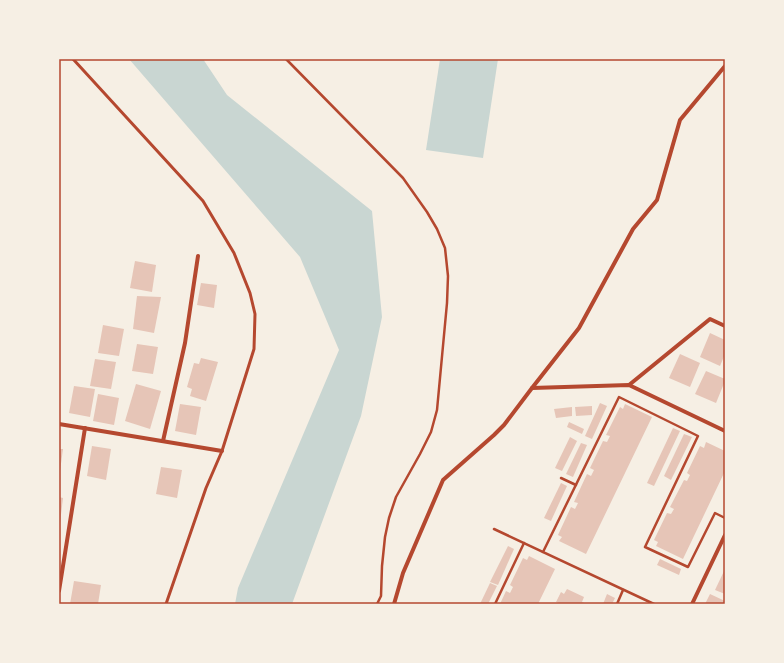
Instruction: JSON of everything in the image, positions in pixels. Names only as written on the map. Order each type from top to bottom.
[{"type":"street","points":[[395,604],[403,572],[443,480],[504,425],[579,328],[633,229],[657,200],[680,120],[725,66]]},
{"type":"street","points":[[163,441],[185,343],[198,256]]},
{"type":"street","points":[[629,385],[710,319],[725,326]]},
{"type":"street","points":[[532,388],[629,385],[725,431]]},
{"type":"street","points":[[59,424],[222,451]]},
{"type":"street","points":[[59,590],[85,428]]},
{"type":"street","points":[[692,604],[725,536]]},
{"type":"lane","points":[[73,59],[203,201],[234,253],[250,293],[255,314],[254,348],[222,451],[206,488],[166,604]]},
{"type":"path","points":[[286,59],[403,178],[427,212],[445,248],[448,276],[447,303],[437,410],[431,432],[396,497],[389,518],[385,537],[381,596],[377,604]]},
{"type":"path","points":[[543,552],[619,397],[698,436],[645,546],[688,567],[715,513],[725,518]]},
{"type":"path","points":[[561,478],[576,485]]},
{"type":"path","points":[[494,529],[654,604]]},
{"type":"path","points":[[495,604],[524,543]]},
{"type":"path","points":[[617,604],[623,590]]},
{"type":"shaded area","points":[[129,59],[203,59],[227,95],[372,211],[382,317],[361,416],[292,604],[235,604],[238,588],[339,350],[300,257]]},
{"type":"shaded area","points":[[440,59],[498,59],[483,158],[426,150]]},
{"type":"building","points":[[135,261],[156,265],[152,292],[130,288]]},
{"type":"building","points":[[201,283],[217,285],[214,308],[197,305]]},
{"type":"building","points":[[137,296],[161,297],[154,333],[133,329]]},
{"type":"building","points":[[103,325],[124,329],[119,356],[98,353]]},
{"type":"building","points":[[710,333],[725,340],[725,354],[720,366],[700,357]]},
{"type":"building","points":[[137,344],[158,347],[153,374],[132,371]]},
{"type":"building","points":[[680,354],[700,363],[690,387],[669,378]]},
{"type":"building","points":[[201,358],[218,362],[206,401],[190,396],[192,389],[187,387],[194,363],[199,364]]},
{"type":"building","points":[[95,359],[116,362],[111,389],[90,386]]},
{"type":"building","points":[[706,371],[725,379],[716,403],[695,394]]},
{"type":"building","points":[[136,384],[161,391],[150,429],[125,421]]},
{"type":"building","points":[[74,386],[95,389],[90,417],[69,413]]},
{"type":"building","points":[[98,394],[119,398],[114,425],[93,421]]},
{"type":"building","points":[[600,403],[607,406],[592,439],[585,436]]},
{"type":"building","points":[[180,404],[201,407],[196,435],[175,431]]},
{"type":"building","points":[[625,404],[652,417],[586,554],[559,541],[562,537],[558,535],[571,507],[575,509],[578,503],[574,502],[587,474],[591,476],[594,470],[590,468],[603,441],[607,442],[610,436],[606,435],[620,407],[623,409]]},
{"type":"building","points":[[592,406],[592,415],[576,416],[575,407]]},
{"type":"building","points":[[572,407],[572,416],[556,418],[554,409]]},
{"type":"building","points":[[569,422],[584,429],[582,434],[567,427]]},
{"type":"building","points":[[673,428],[680,431],[654,486],[647,483]]},
{"type":"building","points":[[684,434],[692,437],[671,480],[664,476]]},
{"type":"building","points":[[570,437],[577,441],[562,471],[555,468]]},
{"type":"building","points":[[706,442],[725,451],[725,471],[683,559],[656,546],[658,542],[654,540],[667,513],[671,514],[674,509],[670,507],[684,480],[687,481],[690,475],[687,473],[700,446],[704,448]]},
{"type":"building","points":[[581,443],[587,445],[573,477],[566,474]]},
{"type":"building","points":[[92,446],[111,449],[106,480],[87,476]]},
{"type":"building","points":[[59,449],[63,449],[60,471],[59,471]]},
{"type":"building","points":[[161,467],[182,470],[177,498],[156,494]]},
{"type":"building","points":[[561,483],[567,486],[551,521],[544,518]]},
{"type":"building","points":[[59,497],[63,498],[60,523],[59,523]]},
{"type":"building","points":[[508,546],[514,549],[498,585],[490,582]]},
{"type":"building","points":[[529,556],[555,569],[538,604],[500,604],[506,591],[510,593],[513,587],[510,585],[523,558],[527,560]]},
{"type":"building","points":[[660,559],[681,569],[679,575],[657,565]]},
{"type":"building","points":[[725,569],[725,594],[715,590]]},
{"type":"building","points":[[74,581],[101,585],[98,604],[70,604]]},
{"type":"building","points":[[490,583],[497,586],[488,604],[480,604]]},
{"type":"building","points":[[567,589],[584,597],[582,602],[587,604],[559,604],[556,602],[561,592],[564,594]]},
{"type":"building","points":[[607,594],[615,598],[612,604],[603,604]]},
{"type":"building","points":[[710,594],[725,601],[725,604],[705,604]]}]
